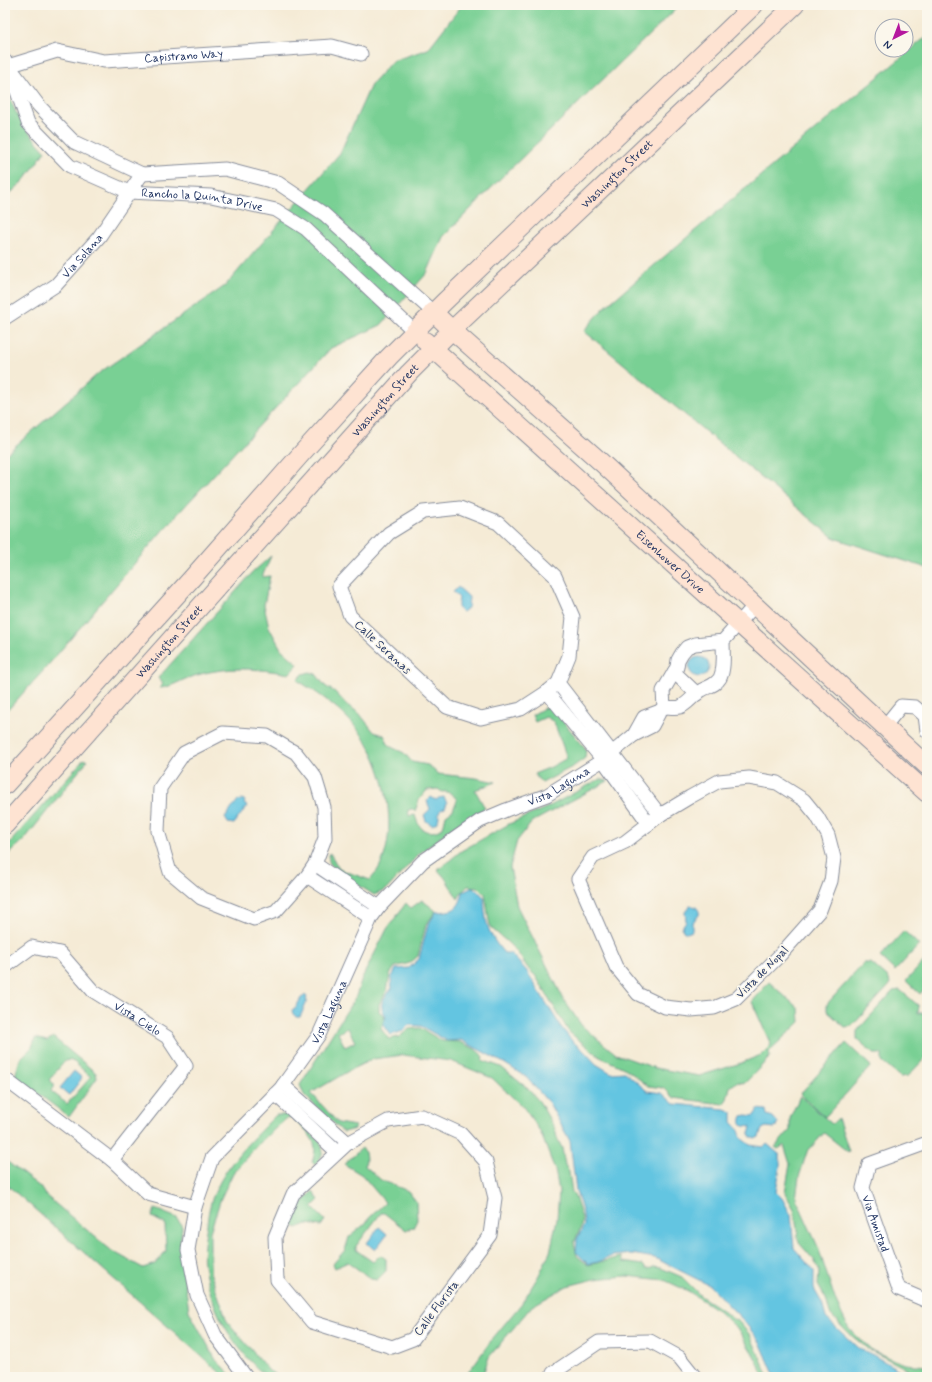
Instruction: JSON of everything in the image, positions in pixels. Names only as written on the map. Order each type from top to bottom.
[{"type":"main road","points":[[5,785],[389,357],[433,312],[754,5]]},
{"type":"main road","name":"Washington Street","points":[[5,825],[409,372],[795,5]]},
{"type":"main road","name":"Eisenhower Drive","points":[[433,312],[602,463],[927,766]]},
{"type":"main road","name":"Eisenhower Drive","points":[[414,331],[738,624],[927,792]]},
{"type":"street","name":"Capistrano Way","points":[[7,63],[57,51],[104,61],[332,46],[361,54]]},
{"type":"street","name":"Rancho la Quinta Drive","points":[[7,63],[39,106],[74,142],[142,174],[225,169],[278,183],[324,214],[433,312]]},
{"type":"street","name":"Rancho la Quinta Drive","points":[[7,63],[28,123],[70,166],[129,192],[211,196],[276,210],[306,229],[414,331]]},
{"type":"street","name":"Via Solana","points":[[5,318],[56,285],[99,237],[142,174]]},
{"type":"street","name":"Calle Seranas","points":[[460,508],[498,523],[555,576],[572,617],[570,656],[558,683],[548,692],[521,709],[481,718],[447,707],[350,616],[339,586],[389,533],[423,512],[460,508]]},
{"type":"street","points":[[723,641],[695,644],[687,647],[682,652],[678,660],[677,667],[662,691],[662,709],[683,705],[702,690],[715,684],[720,678],[722,671],[723,641],[754,606]]},
{"type":"street","points":[[674,672],[697,694]]},
{"type":"street","points":[[558,683],[608,757],[649,824]]},
{"type":"street","points":[[548,692],[660,815]]},
{"type":"street","points":[[884,727],[901,706],[915,707],[923,708],[927,731]]},
{"type":"street","name":"Vista Laguna","points":[[246,1377],[215,1335],[197,1294],[188,1250],[195,1207],[212,1158],[279,1090],[319,1035],[371,918],[422,860],[480,822],[506,810],[547,795],[608,757],[634,735],[652,726],[662,709]]},
{"type":"street","points":[[223,733],[267,736],[296,753],[315,777],[324,807],[325,838],[315,864],[307,876],[276,911],[254,919],[201,898],[170,872],[158,831],[160,788],[184,753],[223,733]]},
{"type":"street","name":"Vista de Nopal","points":[[749,778],[777,783],[804,800],[817,816],[828,835],[834,858],[831,881],[820,910],[781,954],[736,999],[714,1008],[691,1010],[665,1007],[638,994],[616,967],[578,879],[593,857],[626,842],[649,824],[660,815],[719,781],[749,778]]},
{"type":"street","points":[[315,864],[379,908]]},
{"type":"street","points":[[307,876],[371,918]]},
{"type":"street","name":"Vista Cielo","points":[[5,967],[32,947],[60,953],[93,991],[167,1036],[186,1066],[112,1160]]},
{"type":"street","points":[[5,1079],[112,1160],[148,1194],[195,1207]]},
{"type":"street","points":[[279,1090],[320,1117],[348,1143]]},
{"type":"street","points":[[279,1090],[337,1152]]},
{"type":"street","name":"Calle Florista","points":[[422,1116],[461,1134],[486,1162],[495,1198],[490,1235],[413,1340],[392,1347],[312,1322],[277,1280],[275,1237],[293,1194],[337,1152],[348,1143],[388,1121],[422,1116]]},
{"type":"street","name":"Via Amistad","points":[[927,1143],[868,1164],[863,1188],[899,1289],[927,1301]]},
{"type":"street","points":[[552,1377],[554,1373],[599,1342],[650,1340],[679,1356],[695,1377]]},
{"type":"green space","points":[[462,5],[680,5],[502,177],[443,237],[427,273],[381,325],[331,348],[163,530],[44,670],[5,713],[5,455],[99,373],[225,286],[340,153],[371,85],[392,61],[428,49]]},
{"type":"green space","points":[[927,36],[927,568],[834,538],[584,331],[604,308],[901,58],[914,58],[914,47]]},
{"type":"green space","points":[[5,85],[16,113],[45,151],[22,182],[5,197]]},
{"type":"green space","points":[[271,556],[262,577],[270,576],[264,605],[269,627],[281,649],[298,664],[289,674],[265,670],[230,669],[194,676],[168,687],[159,688],[163,684],[158,678],[253,572]]},
{"type":"green space","points":[[310,672],[316,674],[325,686],[335,692],[347,705],[359,713],[374,732],[384,735],[389,746],[404,753],[412,762],[428,765],[438,774],[476,778],[496,782],[475,790],[485,808],[454,827],[419,854],[386,890],[374,895],[335,869],[329,862],[329,858],[330,853],[339,869],[370,880],[380,865],[387,847],[389,826],[388,805],[384,783],[377,763],[358,730],[345,715],[322,696],[297,680],[303,674]],"holes":[[[438,789],[442,792],[451,793],[457,800],[453,810],[446,815],[443,828],[429,832],[419,825],[415,815],[409,816],[408,810],[413,809],[415,811],[419,800],[427,790]]]},
{"type":"green space","points":[[546,707],[551,707],[586,749],[585,758],[574,766],[542,783],[534,774],[567,758],[554,722],[546,717],[535,722],[532,715]]},
{"type":"green space","points":[[84,759],[87,761],[24,840],[5,857],[5,848]]},
{"type":"green space","points":[[600,779],[608,781],[532,822],[517,841],[510,867],[517,906],[565,1002],[582,1026],[616,1054],[655,1068],[699,1076],[761,1055],[771,1045],[752,1002],[769,982],[799,1009],[800,1022],[769,1051],[770,1057],[745,1083],[737,1082],[730,1087],[727,1099],[723,1104],[674,1098],[664,1088],[648,1086],[626,1069],[600,1057],[569,1032],[535,975],[530,971],[513,948],[490,927],[485,894],[478,887],[468,886],[461,893],[458,899],[445,878],[438,870],[461,851],[509,824],[548,807]]},
{"type":"green space","points":[[422,900],[436,911],[426,925],[418,956],[410,963],[395,967],[390,974],[387,991],[379,1004],[379,1011],[385,1017],[381,1029],[389,1039],[399,1037],[409,1029],[420,1028],[442,1041],[460,1042],[475,1049],[483,1056],[482,1060],[501,1067],[526,1087],[539,1101],[555,1129],[557,1138],[562,1148],[565,1165],[569,1172],[572,1192],[582,1218],[581,1227],[574,1243],[577,1256],[588,1265],[621,1257],[623,1262],[643,1265],[646,1269],[654,1267],[661,1268],[682,1277],[702,1297],[739,1322],[750,1335],[769,1377],[765,1377],[737,1328],[716,1309],[688,1291],[664,1280],[626,1276],[595,1279],[567,1286],[532,1306],[489,1357],[482,1377],[465,1377],[493,1338],[522,1303],[539,1275],[550,1252],[557,1219],[559,1191],[555,1170],[540,1131],[524,1108],[492,1078],[451,1061],[403,1055],[373,1059],[352,1069],[311,1093],[338,1123],[355,1126],[355,1129],[343,1132],[304,1095],[300,1085],[356,996],[363,976],[387,929],[406,903],[411,908]],"holes":[[[348,1028],[355,1042],[345,1047],[338,1033]]]},
{"type":"green space","points":[[904,931],[919,945],[895,971],[880,957]]},
{"type":"green space","points":[[927,958],[927,986],[920,994],[906,981]]},
{"type":"green space","points":[[864,963],[871,963],[889,979],[890,985],[852,1026],[845,1027],[827,1011],[827,1004]]},
{"type":"green space","points":[[900,990],[919,1006],[918,1013],[927,1013],[927,1056],[908,1076],[900,1077],[882,1062],[882,1054],[874,1054],[857,1039],[857,1031],[893,991]]},
{"type":"green space","points":[[53,1037],[96,1073],[97,1078],[69,1117],[15,1076],[20,1059],[32,1047],[35,1038],[47,1041]],"holes":[[[69,1060],[74,1062],[91,1077],[67,1104],[51,1091],[54,1088],[54,1084],[49,1080],[65,1061]]]},
{"type":"green space","points":[[846,1043],[871,1066],[825,1117],[800,1094]]},
{"type":"green space","points":[[800,1096],[832,1124],[838,1118],[849,1151],[848,1152],[824,1133],[807,1152],[799,1177],[796,1198],[818,1247],[836,1302],[849,1329],[873,1351],[905,1364],[927,1366],[927,1377],[916,1377],[909,1370],[868,1349],[847,1332],[830,1314],[826,1299],[818,1285],[819,1270],[814,1260],[799,1243],[794,1209],[785,1193],[790,1164],[784,1145],[778,1149],[775,1147],[790,1130],[790,1118]]},
{"type":"green space","points":[[286,1112],[320,1141],[323,1151],[320,1159],[315,1165],[312,1162],[315,1148],[311,1137],[292,1118],[286,1119],[259,1143],[233,1173],[221,1198],[210,1232],[210,1272],[227,1321],[269,1371],[281,1377],[269,1377],[261,1372],[252,1363],[237,1345],[225,1327],[211,1296],[203,1259],[208,1216],[220,1181],[233,1161],[248,1144],[276,1115],[285,1115]]},
{"type":"green space","points":[[362,1148],[366,1159],[365,1166],[381,1180],[408,1191],[416,1201],[417,1220],[413,1228],[406,1230],[384,1213],[381,1213],[356,1246],[356,1250],[373,1262],[380,1255],[386,1259],[386,1271],[377,1280],[371,1279],[348,1262],[335,1268],[333,1264],[345,1250],[349,1237],[365,1224],[369,1218],[385,1203],[362,1175],[344,1164]]},
{"type":"green space","points":[[5,1160],[40,1187],[45,1195],[112,1251],[143,1268],[155,1264],[166,1251],[165,1224],[152,1217],[155,1209],[177,1218],[182,1227],[180,1247],[189,1311],[216,1360],[233,1377],[225,1377],[5,1183]]},
{"type":"green space","points":[[313,1191],[319,1200],[312,1207],[325,1220],[321,1226],[307,1224],[297,1228],[290,1223],[297,1209]]},
{"type":"water","points":[[458,587],[469,597],[468,608],[463,612],[458,608],[459,598],[453,592]]},
{"type":"water","points":[[699,657],[706,660],[709,667],[706,674],[699,677],[692,674],[689,667],[692,660]]},
{"type":"water","points":[[431,797],[436,800],[444,797],[447,803],[445,808],[439,813],[438,821],[432,825],[426,821],[424,815],[430,809],[427,801]]},
{"type":"water","points":[[243,799],[245,801],[244,804],[247,806],[234,824],[228,823],[225,818],[238,800],[240,801]]},
{"type":"water","points":[[473,887],[484,897],[488,927],[498,946],[504,953],[510,953],[526,970],[561,1027],[572,1041],[596,1064],[611,1073],[625,1072],[647,1091],[662,1093],[674,1104],[725,1109],[732,1112],[732,1122],[739,1130],[741,1138],[750,1145],[764,1147],[767,1144],[780,1155],[780,1167],[776,1192],[782,1198],[791,1215],[794,1248],[814,1271],[814,1289],[822,1303],[826,1318],[858,1348],[911,1377],[779,1377],[773,1372],[760,1342],[743,1320],[709,1285],[655,1258],[632,1254],[612,1256],[598,1262],[588,1264],[576,1252],[577,1239],[584,1225],[583,1214],[576,1190],[570,1141],[549,1103],[526,1077],[504,1063],[461,1040],[447,1041],[421,1026],[409,1025],[403,1031],[391,1035],[383,1024],[386,1016],[383,1012],[382,1004],[384,998],[392,988],[391,979],[396,969],[409,968],[419,959],[428,925],[436,912],[447,911],[455,908],[460,903],[463,892]]},
{"type":"water","points":[[690,906],[697,908],[699,915],[692,923],[692,931],[687,933],[683,931],[682,927],[686,921],[685,912]]},
{"type":"water","points":[[305,995],[307,997],[307,1001],[300,1017],[296,1017],[292,1010]]},
{"type":"water","points":[[74,1071],[82,1078],[69,1095],[60,1088]]},
{"type":"water","points":[[758,1109],[766,1110],[767,1115],[773,1117],[778,1123],[775,1128],[766,1127],[762,1129],[759,1137],[755,1139],[749,1134],[751,1127],[744,1126],[741,1121],[742,1116],[754,1116]]},
{"type":"water","points":[[379,1227],[387,1234],[375,1250],[367,1243]]}]
